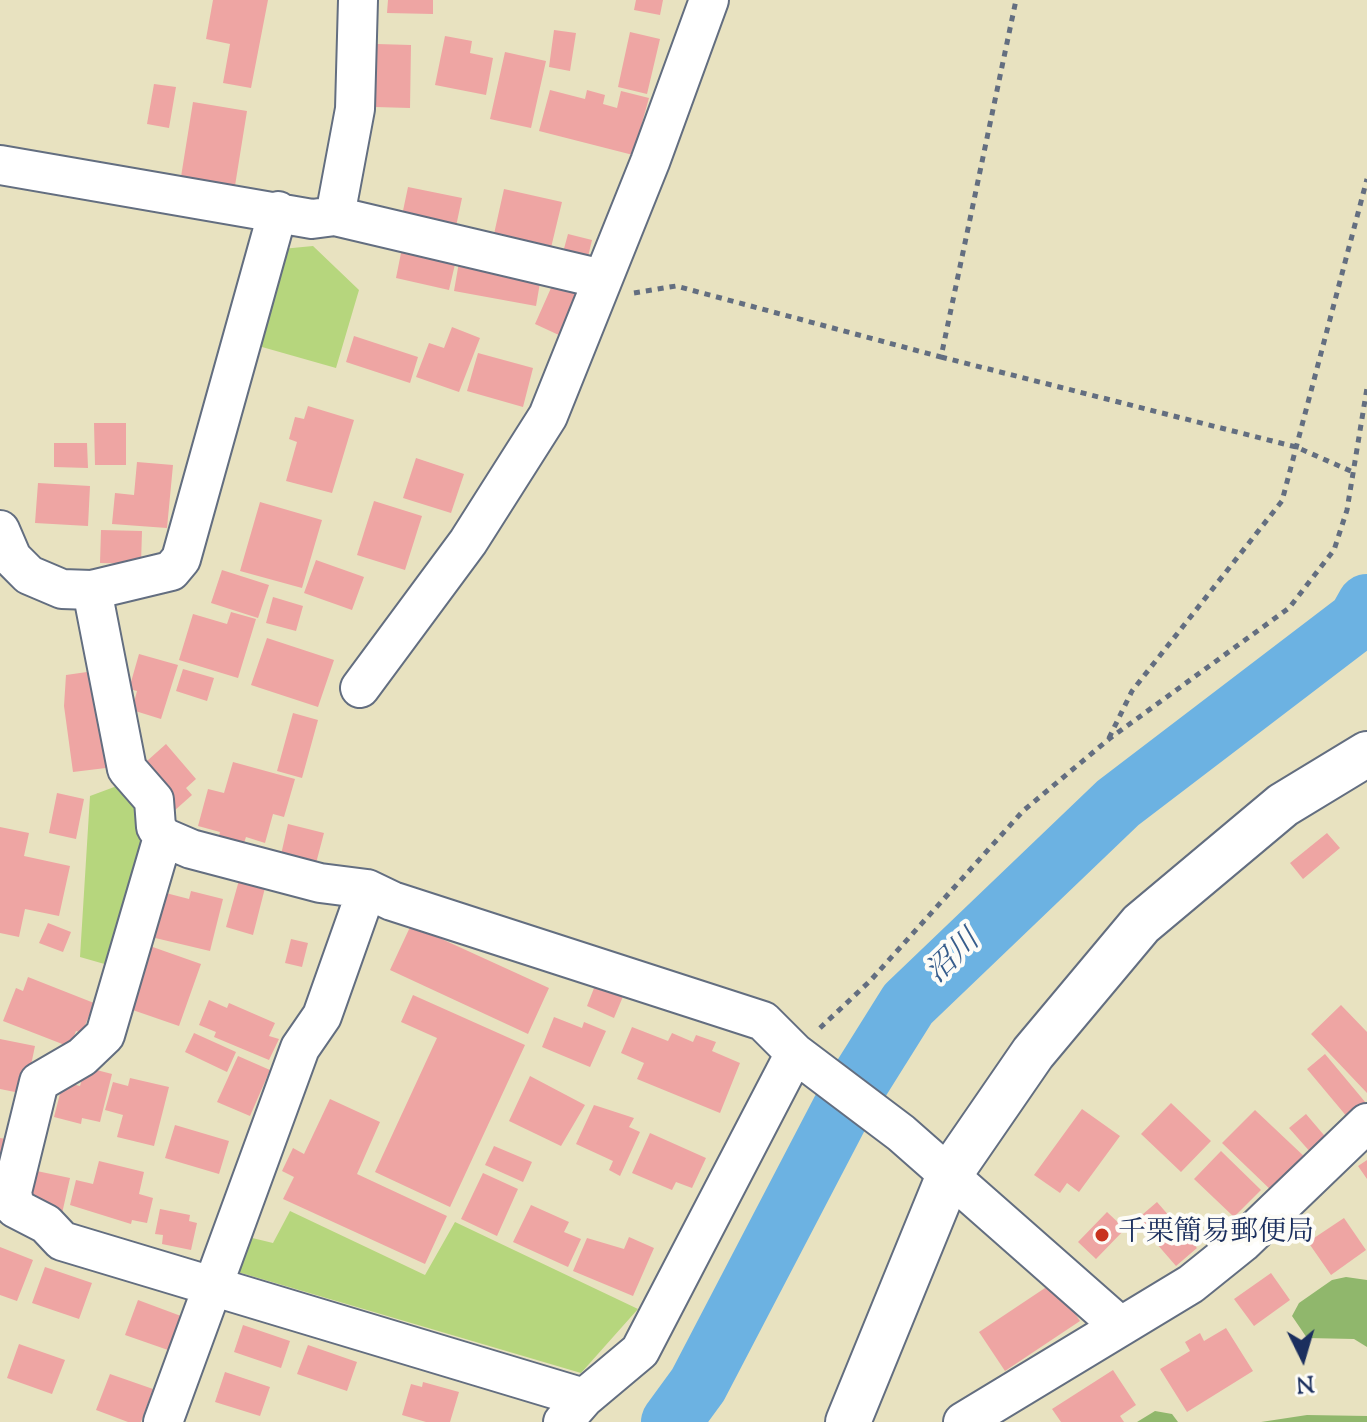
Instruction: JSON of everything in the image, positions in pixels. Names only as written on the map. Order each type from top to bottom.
[{"type":"street","points":[[335,216],[355,109],[358,0]]},
{"type":"street","points":[[360,688],[468,542],[548,416],[614,290],[650,162],[709,0]]},
{"type":"street","points":[[0,165],[312,219],[335,216],[614,290]]},
{"type":"street","points":[[0,530],[12,558],[29,575],[62,589],[92,590],[171,571],[181,559],[278,211]]},
{"type":"street","points":[[92,590],[127,769],[154,800],[156,827],[163,837],[191,849],[320,883],[367,889],[392,901],[763,1021],[805,1060],[901,1133],[1119,1325]]},
{"type":"street","points":[[848,1422],[949,1175],[1033,1053],[1141,924],[1283,805],[1367,754]]},
{"type":"street","points":[[163,837],[105,1035],[82,1057],[39,1082],[6,1191],[15,1208],[46,1224],[62,1241],[210,1286],[574,1410],[640,1351],[805,1060]]},
{"type":"street","points":[[163,1422],[210,1286],[300,1048],[322,1016],[367,889]]},
{"type":"street","points":[[963,1422],[1191,1284],[1232,1251],[1367,1123]]},
{"type":"path","points":[[941,357],[1016,0]]},
{"type":"path","points":[[1109,739],[1132,691],[1282,501],[1367,179]]},
{"type":"path","points":[[614,290],[676,286],[1296,447],[1353,472]]},
{"type":"path","points":[[805,1060],[870,981],[1023,811],[1109,739],[1289,608],[1334,550],[1353,472],[1367,388]]},
{"type":"green space","points":[[313,246],[359,290],[336,368],[255,345],[282,249]]},
{"type":"green space","points":[[125,783],[140,798],[151,849],[115,967],[80,957],[90,796]]},
{"type":"green space","points":[[290,1211],[425,1275],[455,1222],[638,1309],[581,1373],[238,1272],[244,1236],[273,1243]]},
{"type":"green space","points":[[1346,1277],[1367,1280],[1367,1347],[1354,1339],[1307,1338],[1292,1316],[1299,1303],[1332,1280]]},
{"type":"green space","points":[[1155,1411],[1172,1414],[1178,1422],[1137,1422]]},
{"type":"green space","points":[[1307,1415],[1367,1416],[1367,1422],[1261,1422]]},
{"type":"building","points":[[213,0],[268,0],[251,88],[223,83],[230,44],[206,39]]},
{"type":"building","points":[[388,0],[433,0],[433,14],[387,13]]},
{"type":"building","points":[[636,0],[663,0],[660,15],[634,10]]},
{"type":"building","points":[[554,30],[576,33],[570,71],[549,67]]},
{"type":"building","points":[[630,32],[660,39],[647,94],[618,87]]},
{"type":"building","points":[[445,36],[472,41],[470,53],[493,58],[486,95],[435,85]]},
{"type":"building","points":[[377,44],[411,45],[410,108],[375,107]]},
{"type":"building","points":[[505,52],[546,61],[531,128],[490,119]]},
{"type":"building","points":[[154,84],[176,87],[169,128],[147,124]]},
{"type":"building","points":[[550,90],[585,99],[587,90],[605,95],[603,104],[617,108],[621,91],[649,98],[633,155],[539,131]]},
{"type":"building","points":[[193,102],[247,111],[234,192],[180,183]]},
{"type":"building","points":[[408,187],[462,198],[454,236],[400,225]]},
{"type":"building","points":[[504,189],[562,202],[549,256],[492,243]]},
{"type":"building","points":[[568,234],[592,240],[587,261],[562,256]]},
{"type":"building","points":[[402,248],[456,260],[449,290],[396,278]]},
{"type":"building","points":[[459,262],[541,277],[536,306],[454,291]]},
{"type":"building","points":[[555,279],[582,292],[561,336],[535,324]]},
{"type":"building","points":[[452,327],[480,338],[459,392],[416,377],[429,343],[444,348]]},
{"type":"building","points":[[354,336],[418,357],[410,383],[346,362]]},
{"type":"building","points":[[478,353],[533,368],[523,407],[467,391]]},
{"type":"building","points":[[308,406],[354,420],[332,493],[286,481],[297,442],[289,439],[295,417],[304,419]]},
{"type":"building","points":[[94,423],[126,423],[126,465],[95,465]]},
{"type":"building","points":[[54,443],[87,443],[88,468],[54,467]]},
{"type":"building","points":[[416,458],[464,474],[451,513],[403,498]]},
{"type":"building","points":[[137,462],[173,465],[167,528],[112,524],[115,493],[134,495]]},
{"type":"building","points":[[38,483],[90,486],[88,526],[35,523]]},
{"type":"building","points":[[374,501],[422,516],[405,570],[357,555]]},
{"type":"building","points":[[260,502],[322,520],[302,588],[240,571]]},
{"type":"building","points":[[101,530],[142,531],[141,564],[100,563]]},
{"type":"building","points":[[316,560],[364,577],[352,610],[304,593]]},
{"type":"building","points":[[222,570],[269,585],[258,618],[211,603]]},
{"type":"building","points":[[273,597],[303,606],[296,631],[266,623]]},
{"type":"building","points":[[231,612],[256,619],[238,678],[179,660],[193,614],[227,624]]},
{"type":"building","points":[[267,638],[334,660],[318,707],[251,685]]},
{"type":"building","points":[[139,654],[178,665],[161,719],[132,710],[137,691],[129,689]]},
{"type":"building","points":[[183,669],[214,678],[207,701],[176,691]]},
{"type":"building","points":[[101,670],[114,767],[73,772],[64,706],[66,675]]},
{"type":"building","points":[[293,713],[318,720],[302,778],[277,771]]},
{"type":"building","points":[[166,744],[196,779],[186,788],[192,795],[174,811],[138,769]]},
{"type":"building","points":[[233,762],[295,779],[284,817],[273,814],[265,843],[246,837],[242,849],[217,843],[220,832],[198,826],[208,789],[224,793]]},
{"type":"building","points":[[57,793],[84,799],[76,839],[49,833]]},
{"type":"building","points":[[288,824],[324,833],[315,867],[280,859]]},
{"type":"building","points":[[0,827],[29,833],[24,856],[70,866],[59,916],[25,909],[19,937],[0,933]]},
{"type":"building","points":[[1327,833],[1340,848],[1303,879],[1290,863]]},
{"type":"building","points":[[241,873],[267,880],[253,935],[226,927]]},
{"type":"building","points":[[191,891],[223,899],[210,951],[151,937],[162,892],[189,899]]},
{"type":"building","points":[[48,923],[71,932],[63,952],[39,943]]},
{"type":"building","points":[[411,925],[549,988],[528,1034],[390,970]]},
{"type":"building","points":[[291,939],[308,943],[302,967],[285,963]]},
{"type":"building","points":[[147,945],[201,964],[179,1026],[124,1007]]},
{"type":"building","points":[[28,977],[94,1003],[82,1033],[76,1031],[70,1047],[3,1021],[16,988],[23,991]]},
{"type":"building","points":[[596,983],[624,994],[614,1018],[587,1006]]},
{"type":"building","points":[[413,995],[525,1045],[450,1207],[375,1172],[437,1038],[401,1022]]},
{"type":"building","points":[[209,1000],[227,1008],[229,1003],[275,1023],[269,1036],[279,1039],[269,1060],[214,1037],[216,1032],[199,1025]]},
{"type":"building","points":[[1341,1005],[1367,1032],[1367,1093],[1311,1034]]},
{"type":"building","points":[[554,1017],[582,1028],[584,1022],[606,1031],[590,1067],[542,1047]]},
{"type":"building","points":[[632,1027],[668,1041],[672,1033],[693,1042],[696,1035],[716,1042],[712,1051],[740,1063],[720,1113],[637,1079],[644,1063],[621,1053]]},
{"type":"building","points":[[194,1033],[236,1052],[227,1072],[185,1052]]},
{"type":"building","points":[[0,1039],[35,1046],[25,1094],[0,1089]]},
{"type":"building","points":[[1325,1054],[1366,1103],[1348,1118],[1307,1069]]},
{"type":"building","points":[[238,1056],[270,1070],[250,1116],[217,1102]]},
{"type":"building","points":[[85,1067],[112,1074],[100,1122],[82,1118],[81,1124],[54,1117],[63,1082],[80,1086]]},
{"type":"building","points":[[530,1076],[585,1105],[561,1146],[509,1121]]},
{"type":"building","points":[[130,1078],[169,1087],[154,1146],[117,1137],[123,1115],[105,1110],[113,1082],[128,1086]]},
{"type":"building","points":[[330,1099],[380,1122],[357,1174],[447,1216],[425,1264],[283,1199],[294,1177],[282,1171],[293,1148],[304,1154]]},
{"type":"building","points":[[1171,1103],[1211,1141],[1181,1172],[1141,1134]]},
{"type":"building","points":[[594,1105],[634,1118],[629,1127],[640,1132],[620,1176],[609,1170],[613,1161],[576,1144]]},
{"type":"building","points":[[1082,1109],[1120,1136],[1079,1192],[1067,1183],[1060,1193],[1034,1175]]},
{"type":"building","points":[[1255,1110],[1308,1160],[1275,1194],[1222,1143]]},
{"type":"building","points":[[1306,1114],[1329,1141],[1312,1154],[1289,1128]]},
{"type":"building","points":[[175,1125],[229,1141],[219,1174],[165,1158]]},
{"type":"building","points":[[650,1133],[706,1158],[692,1188],[676,1182],[672,1190],[632,1173]]},
{"type":"building","points":[[0,1138],[13,1140],[0,1175]]},
{"type":"building","points":[[494,1146],[532,1162],[523,1182],[485,1165]]},
{"type":"building","points":[[1221,1151],[1261,1190],[1234,1217],[1194,1179]]},
{"type":"building","points":[[1367,1160],[1367,1179],[1358,1166]]},
{"type":"building","points":[[99,1161],[144,1172],[139,1194],[153,1198],[147,1223],[132,1220],[131,1224],[70,1205],[76,1180],[93,1184]]},
{"type":"building","points":[[32,1170],[70,1178],[61,1218],[26,1202]]},
{"type":"building","points":[[483,1173],[518,1189],[497,1236],[461,1219]]},
{"type":"building","points":[[1157,1202],[1197,1248],[1176,1266],[1136,1220]]},
{"type":"building","points":[[531,1205],[569,1222],[564,1232],[581,1239],[568,1267],[513,1242]]},
{"type":"building","points":[[160,1209],[190,1215],[189,1221],[197,1223],[191,1250],[162,1244],[163,1235],[155,1234]]},
{"type":"building","name":"千栗簡易郵便局","points":[[1107,1212],[1125,1229],[1096,1259],[1078,1242]]},
{"type":"building","points":[[1344,1218],[1366,1250],[1331,1275],[1308,1242]]},
{"type":"building","points":[[629,1237],[654,1248],[633,1296],[573,1271],[587,1238],[624,1249]]},
{"type":"building","points":[[0,1247],[33,1260],[17,1301],[0,1295]]},
{"type":"building","points":[[45,1267],[92,1283],[79,1319],[32,1303]]},
{"type":"building","points":[[1271,1273],[1290,1300],[1254,1326],[1234,1299]]},
{"type":"building","points":[[1054,1282],[1080,1321],[1005,1371],[979,1332]]},
{"type":"building","points":[[138,1300],[181,1316],[168,1350],[125,1335]]},
{"type":"building","points":[[243,1325],[290,1341],[281,1368],[234,1352]]},
{"type":"building","points":[[1226,1328],[1253,1371],[1187,1412],[1160,1369],[1190,1351],[1185,1342],[1200,1333],[1204,1341]]},
{"type":"building","points":[[19,1344],[65,1360],[52,1394],[7,1378]]},
{"type":"building","points":[[308,1345],[357,1362],[347,1391],[297,1374]]},
{"type":"building","points":[[1113,1370],[1136,1405],[1120,1416],[1124,1422],[1061,1422],[1052,1409]]},
{"type":"building","points":[[225,1372],[270,1387],[260,1416],[215,1402]]},
{"type":"building","points":[[110,1374],[153,1389],[141,1422],[128,1422],[96,1410]]},
{"type":"building","points":[[423,1382],[459,1392],[450,1422],[426,1422],[402,1415],[411,1384],[422,1387]]},
{"type":"waterway","name":"沼川","points":[[671,1422],[698,1385],[841,1111],[908,1004],[1118,803],[1358,620],[1367,604]]},
{"type":"place","name":"千栗簡易郵便局","points":[[1102,1235]]}]
